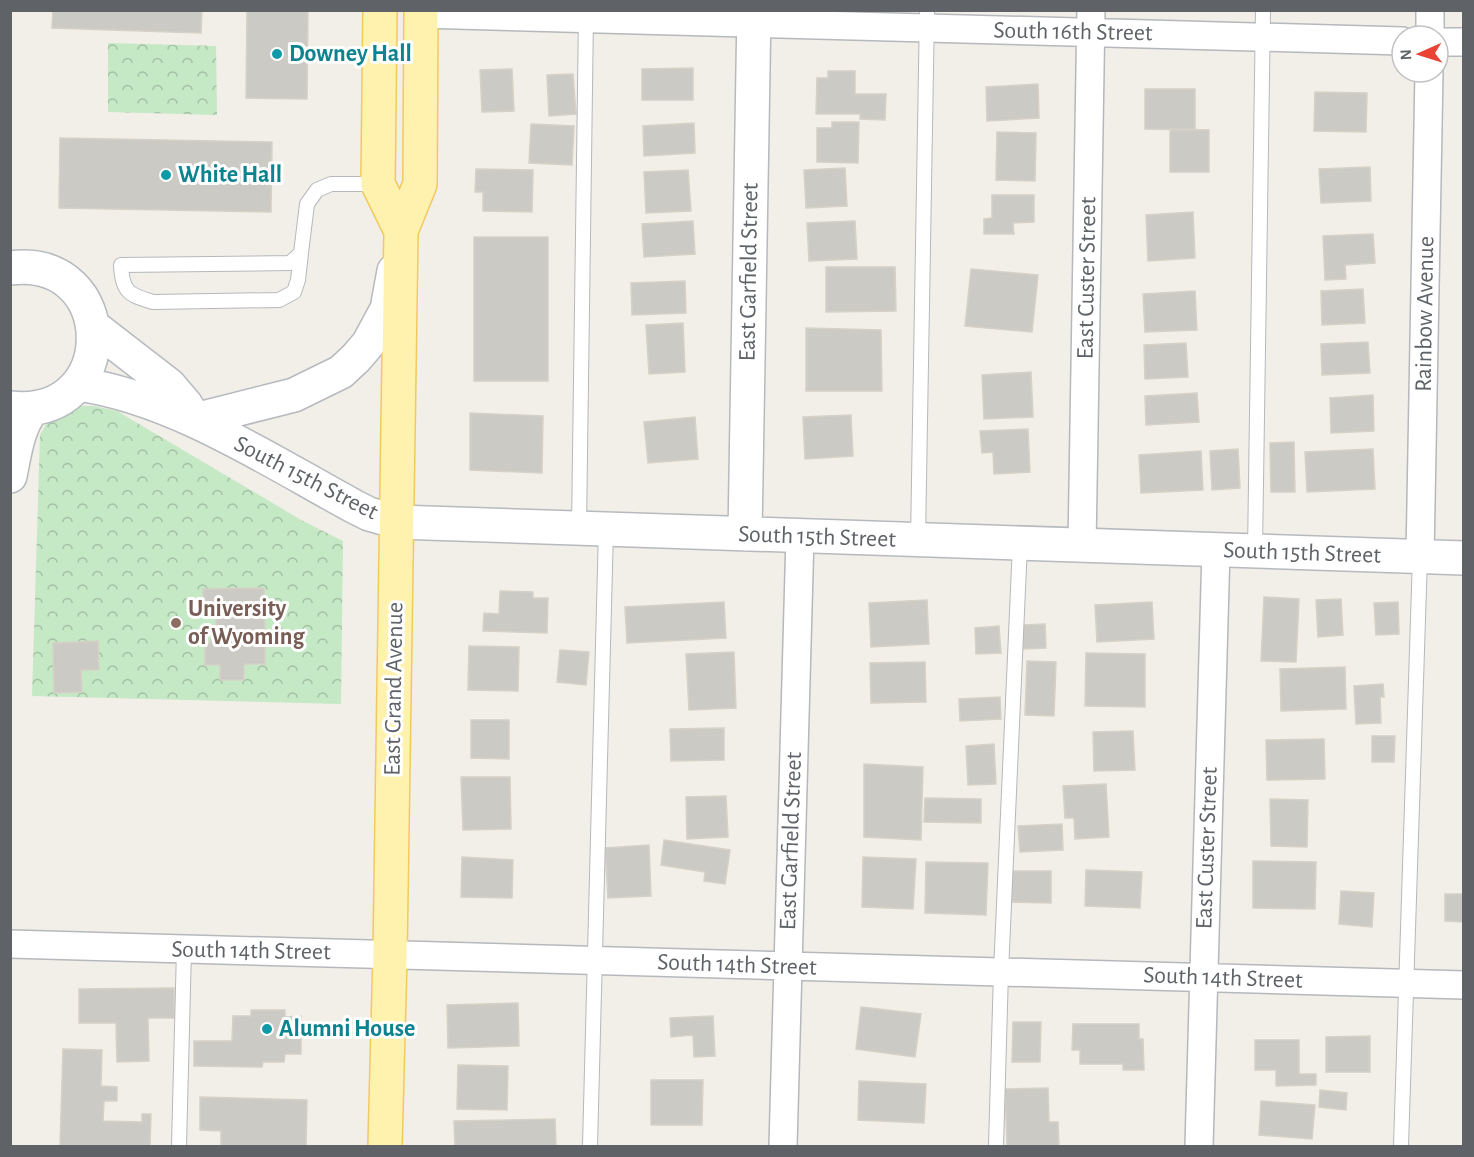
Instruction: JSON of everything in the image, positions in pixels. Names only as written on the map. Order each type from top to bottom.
[{"type":"main road","name":"East Grand Avenue","points":[[380,10],[378,184],[401,231]]},
{"type":"main road","name":"East Grand Avenue","points":[[385,1146],[401,231],[420,184],[421,12]]},
{"type":"main road","name":"East Garfield Street","points":[[745,534],[754,17]]},
{"type":"main road","points":[[195,420],[294,395],[341,372],[357,358],[368,344],[387,309],[401,231]]},
{"type":"main road","points":[[10,268],[22,266],[39,268],[55,273],[69,283],[81,295],[90,311],[95,345],[91,362],[78,384],[58,401],[21,409],[23,421],[18,434],[10,476]]},
{"type":"main road","name":"South 15th Street","points":[[94,327],[169,385],[195,420]]},
{"type":"main road","name":"South 15th Street","points":[[78,384],[119,393],[195,420],[355,507],[397,522],[1464,558]]},
{"type":"street","name":"South 16th Street","points":[[421,12],[1091,22],[1262,37],[1390,41]]},
{"type":"street","name":"East Custer Street","points":[[1082,546],[1091,22]]},
{"type":"street","name":"Rainbow Avenue","points":[[1420,557],[1429,84]]},
{"type":"street","name":"East Garfield Street","points":[[783,1146],[800,536]]},
{"type":"street","name":"East Custer Street","points":[[1198,1146],[1216,550]]},
{"type":"street","name":"South 14th Street","points":[[10,944],[1464,985]]},
{"type":"lane","points":[[1255,552],[1263,10]]},
{"type":"lane","points":[[586,15],[593,529],[594,960],[590,1146]]},
{"type":"lane","points":[[918,540],[927,20]]},
{"type":"lane","points":[[301,253],[290,263],[279,264],[121,265],[121,278],[125,290],[135,297],[153,302],[279,300],[294,292],[298,280],[307,204],[317,190],[331,184],[378,184]]},
{"type":"lane","points":[[996,1146],[1001,972],[1020,544]]},
{"type":"lane","points":[[1401,1146],[1420,557]]},
{"type":"lane","points":[[179,1146],[184,949]]},
{"type":"green space","points":[[108,43],[216,46],[217,115],[108,112]]},
{"type":"green space","points":[[71,406],[94,406],[117,411],[303,521],[343,541],[341,704],[32,696],[40,435],[50,417]]},
{"type":"building","points":[[53,10],[202,10],[201,33],[52,28]]},
{"type":"building","name":"Downey Hall","points":[[247,10],[308,10],[307,99],[246,98]]},
{"type":"building","points":[[693,68],[693,100],[642,100],[642,69]]},
{"type":"building","points":[[512,69],[514,111],[482,112],[480,70]]},
{"type":"building","points":[[828,71],[855,71],[855,94],[886,94],[885,120],[860,119],[860,114],[816,114],[817,78],[828,78]]},
{"type":"building","points":[[573,74],[576,114],[549,116],[547,75]]},
{"type":"building","points":[[1038,84],[1039,118],[987,121],[986,87]]},
{"type":"building","points":[[1145,89],[1195,89],[1195,130],[1145,129]]},
{"type":"building","points":[[1315,92],[1367,93],[1366,132],[1314,131]]},
{"type":"building","points":[[832,122],[859,122],[858,163],[817,162],[817,128],[832,128]]},
{"type":"building","points":[[694,123],[695,153],[644,156],[643,126]]},
{"type":"building","points":[[531,124],[574,126],[572,165],[529,163]]},
{"type":"building","points":[[1170,129],[1209,130],[1209,172],[1170,172]]},
{"type":"building","points":[[997,132],[1036,133],[1035,181],[996,180]]},
{"type":"building","name":"White Hall","points":[[60,138],[272,142],[271,212],[59,208]]},
{"type":"building","points":[[1370,167],[1371,201],[1321,203],[1319,169]]},
{"type":"building","points":[[845,168],[847,206],[806,208],[804,170]]},
{"type":"building","points":[[476,169],[533,170],[532,212],[483,211],[483,192],[475,192]]},
{"type":"building","points":[[688,170],[691,211],[646,213],[644,172]]},
{"type":"building","points":[[992,195],[1034,195],[1034,222],[1013,223],[1014,234],[984,234],[984,219],[992,218]]},
{"type":"building","points":[[1193,212],[1195,258],[1148,261],[1146,215]]},
{"type":"building","points":[[693,221],[695,254],[644,257],[642,224]]},
{"type":"building","points":[[855,221],[857,259],[809,261],[807,223]]},
{"type":"building","points":[[1373,234],[1375,263],[1345,265],[1346,279],[1325,280],[1323,236]]},
{"type":"building","points":[[474,237],[548,237],[548,381],[474,381]]},
{"type":"building","points":[[826,267],[895,267],[896,311],[826,312]]},
{"type":"building","points":[[971,269],[1038,275],[1032,332],[965,326]]},
{"type":"building","points":[[685,281],[686,313],[632,315],[631,283]]},
{"type":"building","points":[[1363,289],[1365,323],[1322,325],[1321,291]]},
{"type":"building","points":[[1195,291],[1197,330],[1145,332],[1143,294]]},
{"type":"building","points":[[683,323],[685,372],[649,374],[646,325]]},
{"type":"building","points":[[806,328],[881,330],[882,391],[806,391]]},
{"type":"building","points":[[1368,342],[1370,373],[1322,375],[1321,344]]},
{"type":"building","points":[[1186,343],[1188,377],[1145,379],[1144,345]]},
{"type":"building","points":[[1031,372],[1033,417],[984,419],[982,375]]},
{"type":"building","points":[[1197,393],[1199,422],[1146,425],[1145,396]]},
{"type":"building","points":[[1373,395],[1374,431],[1331,433],[1330,398]]},
{"type":"building","points":[[470,413],[543,416],[542,473],[470,470]]},
{"type":"building","points":[[851,415],[853,456],[805,459],[803,417]]},
{"type":"building","points":[[695,417],[698,459],[648,463],[644,422]]},
{"type":"building","points":[[1028,429],[1030,472],[994,474],[993,452],[982,453],[980,431]]},
{"type":"building","points":[[1294,442],[1295,492],[1271,492],[1270,443]]},
{"type":"building","points":[[1238,449],[1240,488],[1212,490],[1210,451]]},
{"type":"building","points":[[1373,449],[1375,489],[1307,492],[1305,452]]},
{"type":"building","points":[[1201,451],[1203,490],[1141,493],[1139,455]]},
{"type":"building","points":[[264,588],[265,664],[244,664],[244,680],[220,680],[220,665],[205,665],[205,643],[216,640],[216,616],[203,613],[203,589]]},
{"type":"building","points":[[500,591],[533,592],[533,598],[548,598],[547,633],[483,631],[484,613],[499,614]]},
{"type":"building","points":[[1264,597],[1299,599],[1296,662],[1261,661]]},
{"type":"building","points":[[1341,599],[1343,635],[1318,637],[1316,600]]},
{"type":"building","points":[[927,600],[929,644],[871,647],[869,603]]},
{"type":"building","points":[[724,602],[726,638],[627,643],[625,607]]},
{"type":"building","points":[[1152,602],[1154,639],[1097,642],[1095,605]]},
{"type":"building","points":[[1398,602],[1399,634],[1376,635],[1374,603]]},
{"type":"building","points":[[1045,624],[1046,648],[1023,649],[1022,625]]},
{"type":"building","points":[[999,626],[1001,653],[976,654],[975,628]]},
{"type":"building","points":[[98,641],[99,670],[81,670],[82,692],[54,693],[53,643]]},
{"type":"building","points":[[469,646],[519,647],[518,691],[468,690]]},
{"type":"building","points":[[560,650],[589,652],[586,685],[557,682]]},
{"type":"building","points":[[734,652],[736,708],[689,710],[686,654]]},
{"type":"building","points":[[1086,653],[1145,654],[1145,707],[1085,706]]},
{"type":"building","points":[[1027,661],[1056,662],[1054,716],[1025,715]]},
{"type":"building","points":[[925,662],[926,702],[871,703],[870,663]]},
{"type":"building","points":[[1345,667],[1346,709],[1281,711],[1280,669]]},
{"type":"building","points":[[1383,684],[1384,697],[1380,697],[1381,723],[1356,724],[1354,686]]},
{"type":"building","points":[[1000,697],[1001,719],[960,721],[959,699]]},
{"type":"building","points":[[471,720],[509,720],[509,759],[471,758]]},
{"type":"building","points":[[724,728],[724,760],[671,761],[670,729]]},
{"type":"building","points":[[1133,731],[1135,770],[1094,771],[1093,732]]},
{"type":"building","points":[[1372,736],[1395,736],[1394,762],[1372,762]]},
{"type":"building","points":[[1324,739],[1325,779],[1267,780],[1266,740]]},
{"type":"building","points":[[994,744],[996,784],[968,785],[966,746]]},
{"type":"building","points":[[864,764],[923,767],[921,840],[864,837]]},
{"type":"building","points":[[461,777],[510,777],[511,829],[463,830]]},
{"type":"building","points":[[1106,784],[1109,837],[1075,839],[1074,818],[1065,818],[1063,786]]},
{"type":"building","points":[[726,796],[728,837],[687,839],[686,797]]},
{"type":"building","points":[[925,798],[981,799],[981,823],[924,822]]},
{"type":"building","points":[[1270,799],[1308,800],[1307,847],[1271,846]]},
{"type":"building","points":[[1062,824],[1063,850],[1020,852],[1018,826]]},
{"type":"building","points":[[664,840],[730,850],[725,884],[704,881],[705,872],[661,865]]},
{"type":"building","points":[[649,845],[651,896],[608,898],[605,848]]},
{"type":"building","points":[[462,857],[513,860],[512,898],[461,897]]},
{"type":"building","points":[[863,857],[916,859],[913,909],[862,907]]},
{"type":"building","points":[[1253,861],[1316,862],[1315,909],[1253,908]]},
{"type":"building","points":[[926,862],[988,863],[986,915],[925,913]]},
{"type":"building","points":[[1086,870],[1142,872],[1140,908],[1085,906]]},
{"type":"building","points":[[1010,871],[1051,871],[1051,903],[1009,902]]},
{"type":"building","points":[[1341,891],[1374,893],[1372,927],[1339,924]]},
{"type":"building","points":[[1445,894],[1464,894],[1464,922],[1445,921]]},
{"type":"building","points":[[174,988],[174,1018],[148,1018],[149,1061],[117,1062],[116,1023],[79,1023],[79,989]]},
{"type":"building","points":[[518,1003],[519,1046],[448,1048],[447,1005]]},
{"type":"building","points":[[861,1007],[921,1014],[915,1057],[856,1049]]},
{"type":"building","name":"Alumni House","points":[[251,1010],[285,1010],[285,1017],[301,1016],[301,1054],[285,1054],[284,1062],[263,1062],[262,1067],[194,1066],[194,1041],[232,1041],[233,1016],[251,1016]]},
{"type":"building","points":[[713,1016],[715,1056],[694,1057],[693,1035],[671,1037],[670,1018]]},
{"type":"building","points":[[1013,1022],[1041,1022],[1040,1062],[1012,1062]]},
{"type":"building","points":[[1073,1024],[1139,1024],[1139,1039],[1143,1039],[1144,1070],[1123,1070],[1123,1064],[1080,1064],[1080,1050],[1072,1050]]},
{"type":"building","points":[[1370,1036],[1370,1072],[1326,1072],[1326,1037]]},
{"type":"building","points":[[1255,1040],[1299,1040],[1299,1074],[1316,1074],[1316,1085],[1276,1086],[1276,1070],[1255,1070]]},
{"type":"building","points":[[63,1049],[102,1050],[101,1086],[117,1087],[117,1101],[104,1101],[103,1121],[142,1122],[142,1114],[151,1114],[150,1146],[60,1146]]},
{"type":"building","points":[[458,1065],[508,1066],[507,1110],[457,1109]]},
{"type":"building","points":[[651,1080],[703,1080],[702,1125],[651,1125]]},
{"type":"building","points":[[859,1081],[926,1084],[924,1123],[858,1120]]},
{"type":"building","points":[[1048,1088],[1049,1122],[1058,1122],[1059,1146],[1007,1146],[1005,1089]]},
{"type":"building","points":[[1320,1090],[1347,1093],[1346,1110],[1319,1107]]},
{"type":"building","points":[[200,1097],[307,1100],[306,1146],[221,1146],[221,1131],[200,1130]]},
{"type":"building","points":[[1261,1101],[1315,1105],[1312,1139],[1259,1135]]},
{"type":"building","points":[[555,1119],[556,1146],[455,1146],[454,1121]]},
{"type":"place","name":"Downey Hall","points":[[277,54]]},
{"type":"place","name":"White Hall","points":[[166,175]]},
{"type":"place","name":"University of Wyoming","points":[[176,623]]},
{"type":"place","name":"Alumni House","points":[[267,1029]]}]
